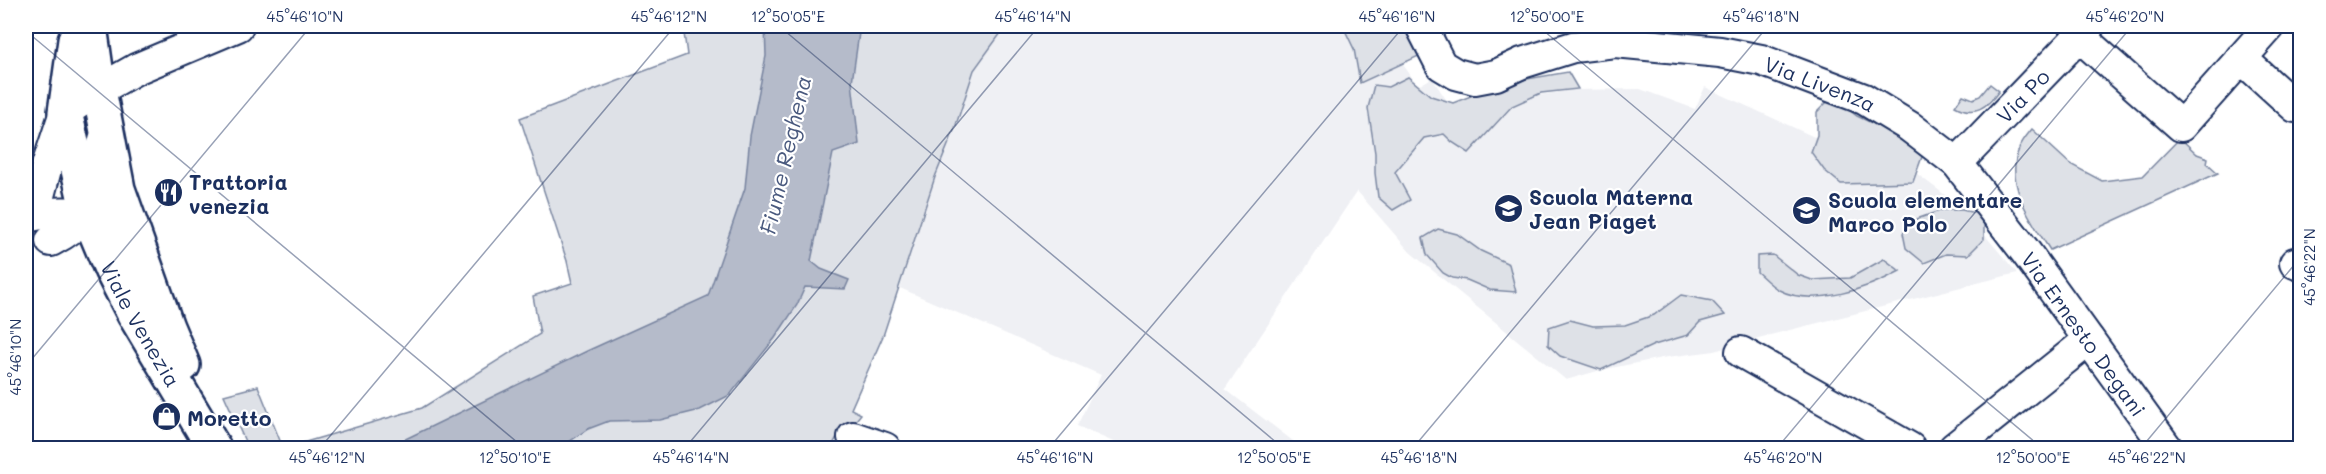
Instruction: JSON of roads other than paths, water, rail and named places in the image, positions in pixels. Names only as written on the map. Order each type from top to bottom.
[{"type":"main road","name":"Viale Venezia","points":[[80,26],[75,40],[65,112],[88,214],[111,269],[175,386],[208,438]]},
{"type":"main road","name":"Viale Venezia","points":[[90,26],[99,90],[118,189],[208,438]]},
{"type":"street","points":[[65,112],[136,69],[238,26]]},
{"type":"street","name":"Via Livenza","points":[[1421,26],[1441,65],[1456,74],[1475,79],[1496,75],[1522,63],[1573,47],[1615,42],[1720,52],[1761,60],[1864,99],[1910,127],[1957,163]]},
{"type":"street","points":[[2084,31],[2181,126],[2270,26]]},
{"type":"street","name":"Via Po","points":[[1957,163],[2084,31]]},
{"type":"street","points":[[2241,58],[2295,107]]},
{"type":"street","name":"Viale Venezia","points":[[28,218],[65,112]]},
{"type":"street","name":"Viale Venezia","points":[[107,133],[101,149],[99,190],[88,214],[109,227],[122,240],[146,304],[167,327]]},
{"type":"street","name":"Via Ernesto Degani","points":[[1957,163],[2167,448]]},
{"type":"street","points":[[28,218],[63,212],[88,214]]},
{"type":"street","points":[[51,241],[71,231],[88,214]]},
{"type":"street","points":[[28,218],[51,241],[90,254],[111,269]]},
{"type":"street","points":[[1954,448],[2089,340]]},
{"type":"street","points":[[1741,352],[1910,448]]},
{"type":"street","points":[[853,437],[885,448]]},
{"type":"water","name":"Fiume Reghena","points":[[765,26],[860,26],[852,82],[859,144],[833,153],[811,261],[821,269],[849,280],[845,289],[805,287],[797,305],[775,338],[730,395],[700,410],[660,420],[609,421],[588,429],[560,448],[387,448],[587,351],[708,296],[745,188],[750,136],[766,56]]},
{"type":"place","name":"Trattoria venezia","points":[[168,193]]},
{"type":"place","name":"Scuola Materna Jean Piaget","points":[[1508,208]]},
{"type":"place","name":"Scuola elementare Marco Polo","points":[[1807,211]]},
{"type":"place","name":"Moretto","points":[[166,417]]}]
